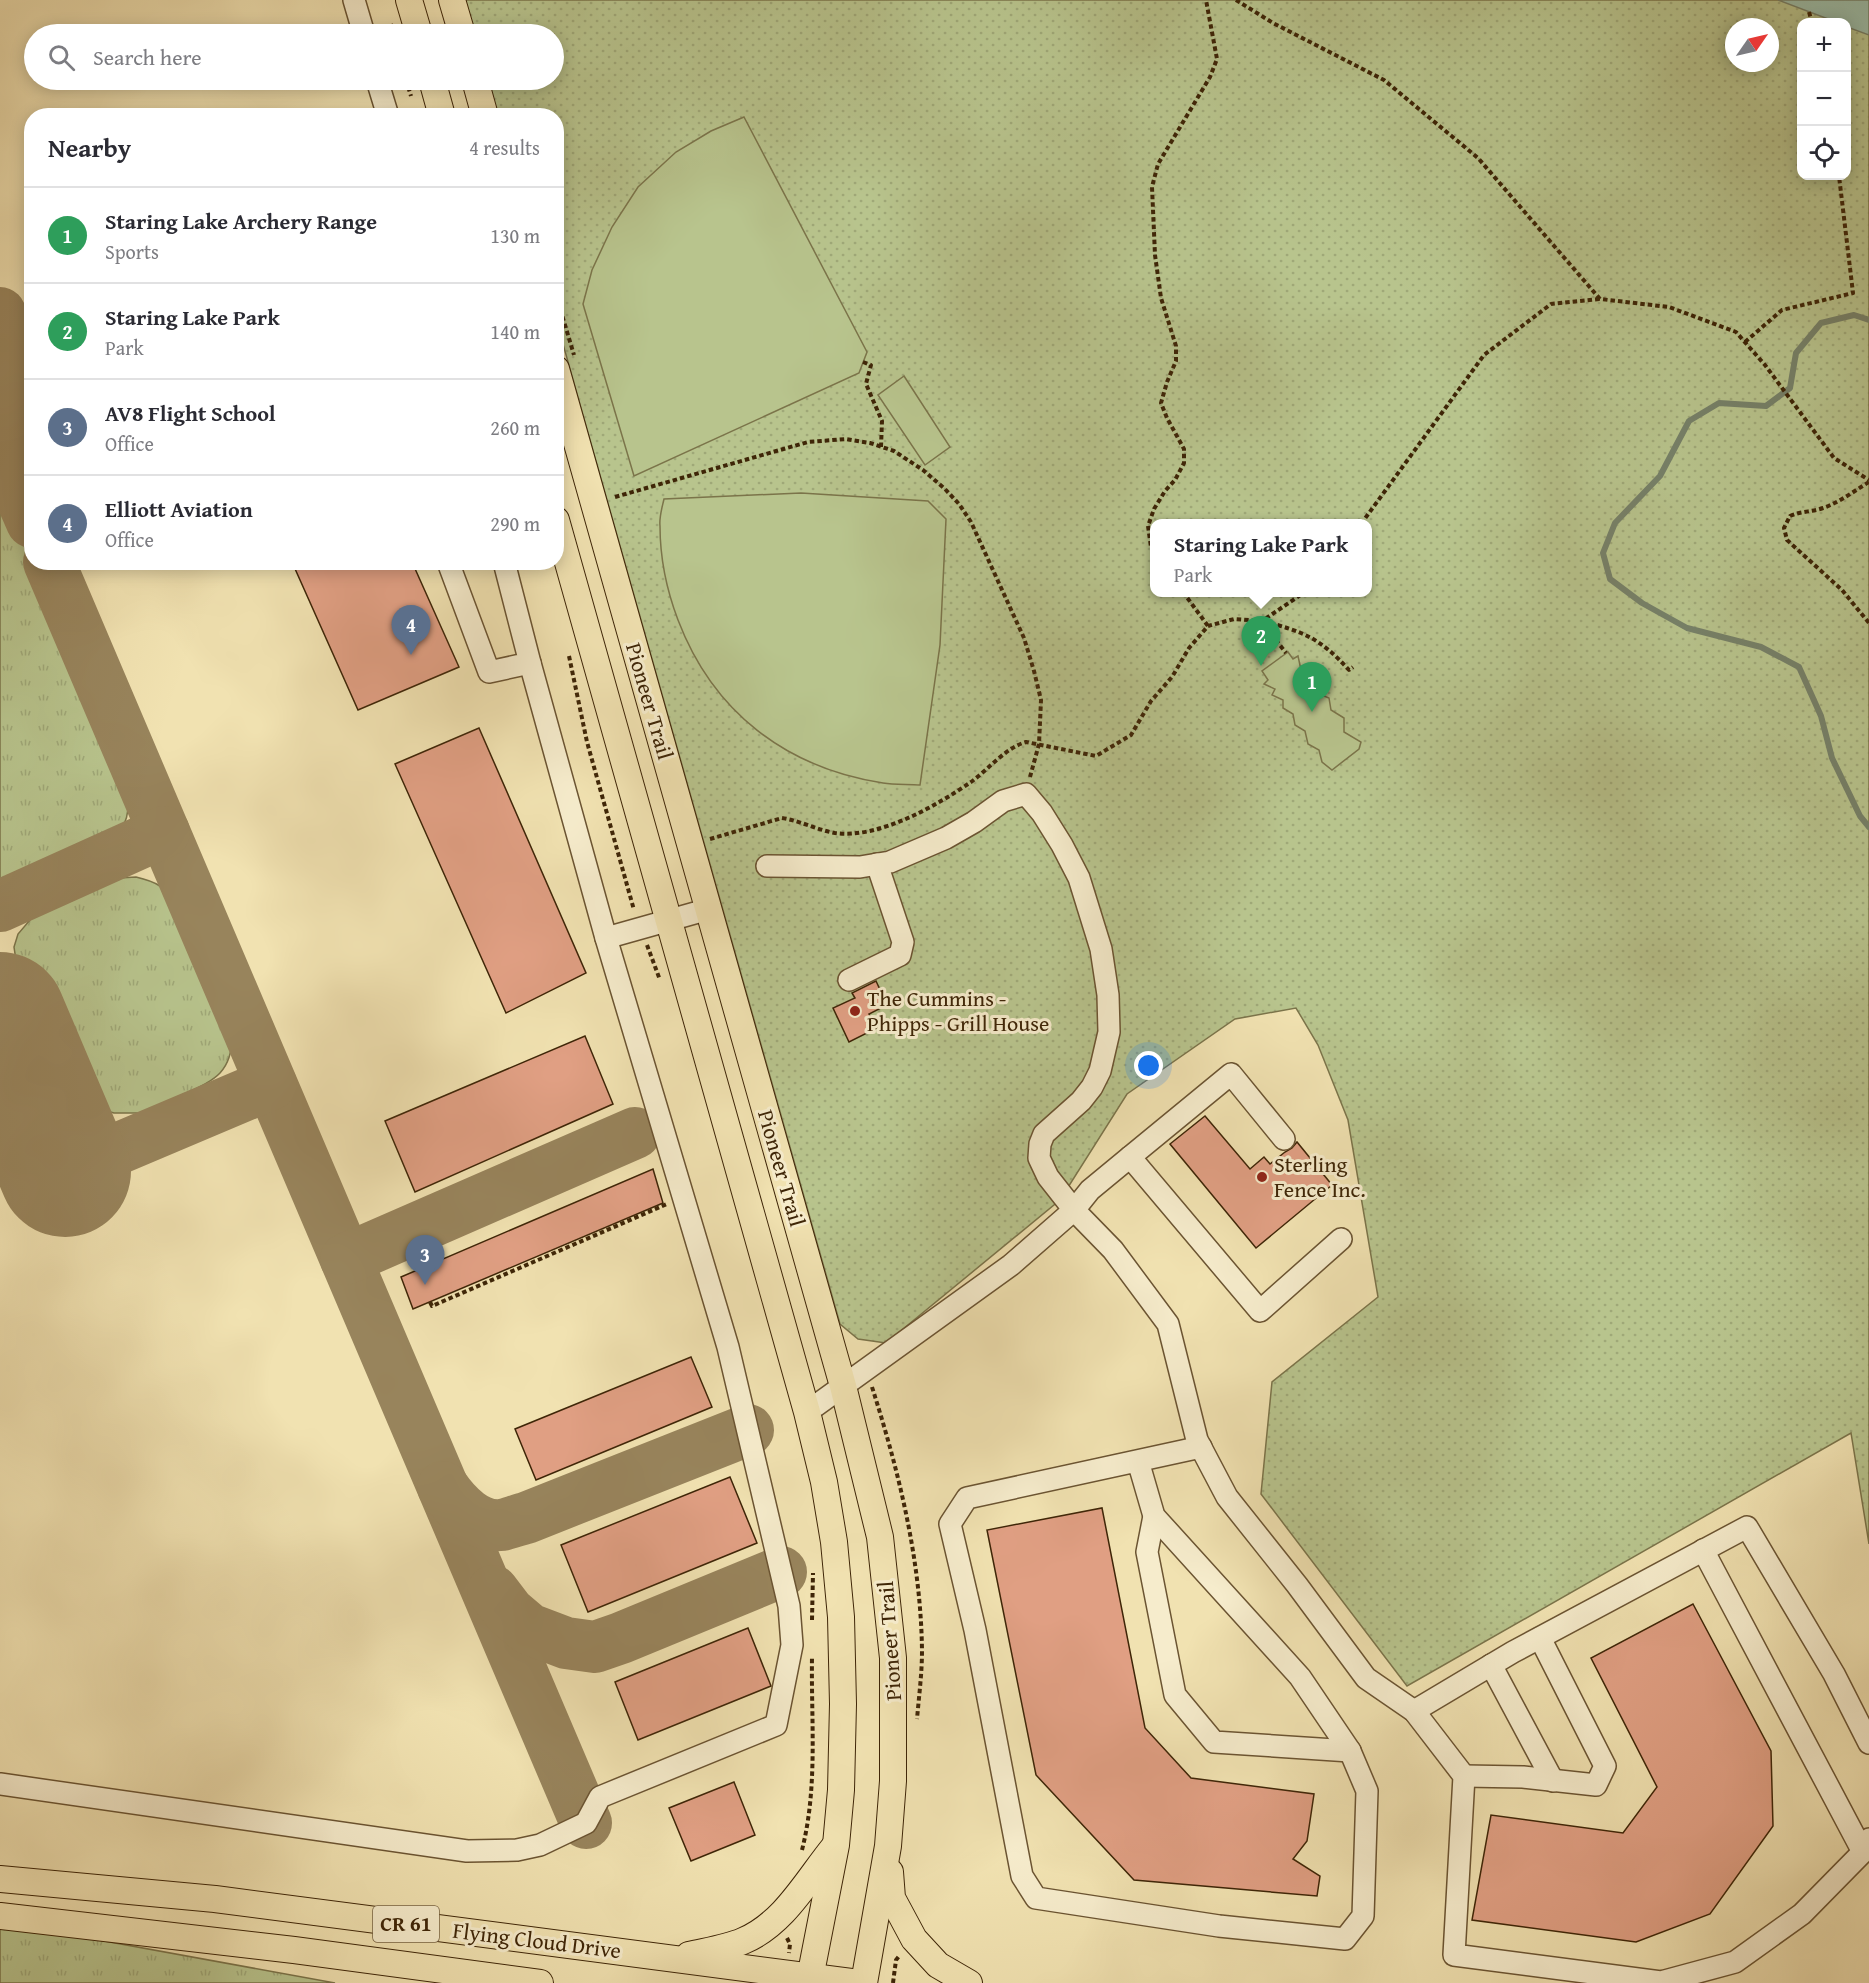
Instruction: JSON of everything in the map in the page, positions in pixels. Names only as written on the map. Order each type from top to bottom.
[{"type":"main road","points":[[409,0],[416,24]]},
{"type":"main road","points":[[452,0],[459,24]]},
{"type":"main road","points":[[435,90],[440,108]]},
{"type":"main road","points":[[478,90],[483,108]]},
{"type":"main road","name":"Pioneer Trail","points":[[564,397],[843,1386],[880,1537],[893,1658],[893,1781],[888,1846],[864,1983]]},
{"type":"main road","name":"Pioneer Trail","points":[[564,547],[807,1412],[824,1482],[834,1542],[841,1617],[843,1704],[841,1790],[836,1845],[810,1980]]},
{"type":"main road","points":[[677,1958],[742,1942],[763,1931],[793,1902],[836,1845]]},
{"type":"main road","points":[[888,1846],[892,1898],[904,1924],[922,1950],[938,1965],[969,1983]]},
{"type":"main road","name":"Flying Cloud Drive","points":[[0,1879],[215,1899],[677,1958],[810,1980],[859,1983]]},
{"type":"main road","name":"Flying Cloud Drive","points":[[0,1916],[294,1950],[540,1983]]},
{"type":"street","points":[[354,0],[361,24]]},
{"type":"street","points":[[380,90],[386,108]]},
{"type":"street","points":[[451,570],[489,672],[530,663]]},
{"type":"street","points":[[0,1784],[467,1851],[517,1850],[540,1845],[586,1823],[600,1797],[776,1725],[792,1645],[789,1606],[728,1347],[606,938],[506,570]]},
{"type":"street","points":[[767,866],[860,867],[890,862],[946,838],[1003,801],[1026,794],[1042,813],[1079,878],[1101,949],[1108,995],[1109,1032],[1100,1071],[1092,1087],[1081,1101],[1044,1134],[1040,1144],[1039,1158],[1048,1177],[1074,1210],[1113,1250],[1168,1324],[1197,1440],[1227,1497],[1297,1585],[1366,1678],[1414,1712],[1464,1776],[1454,1955],[1661,1982],[1735,1962],[1802,1914],[1866,1846],[1703,1550]]},
{"type":"street","points":[[849,980],[900,955],[903,942],[877,864]]},
{"type":"street","points":[[606,938],[709,909]]},
{"type":"street","points":[[807,1412],[1011,1265],[1074,1210],[1090,1190],[1231,1074],[1284,1139]]},
{"type":"street","points":[[1130,1157],[1260,1311],[1341,1239]]},
{"type":"street","points":[[1138,1461],[1154,1516],[1300,1677],[1350,1751],[1367,1791],[1364,1916],[1345,1939],[1220,1926],[1036,1898],[1022,1876],[975,1630],[950,1524],[968,1498],[1201,1447]]},
{"type":"street","points":[[1154,1516],[1147,1552],[1175,1695],[1214,1742],[1350,1751]]},
{"type":"street","points":[[1414,1712],[1491,1665],[1747,1527],[1834,1674],[1869,1743]]},
{"type":"street","points":[[1464,1776],[1523,1778],[1596,1785],[1605,1766],[1540,1638]]},
{"type":"street","points":[[1491,1665],[1553,1781]]},
{"type":"path","points":[[1150,519],[1154,509],[1184,463],[1184,449],[1161,403],[1176,361],[1176,346],[1161,298],[1155,255],[1152,187],[1158,164],[1210,77],[1217,59],[1206,0]]},
{"type":"path","points":[[1236,0],[1273,24],[1384,80],[1478,158],[1600,299]]},
{"type":"path","points":[[1809,12],[1811,18]]},
{"type":"path","points":[[1745,342],[1782,310],[1853,293],[1839,180]]},
{"type":"path","points":[[1365,519],[1484,355],[1551,304],[1600,299],[1669,307],[1736,332],[1765,365],[1834,458],[1869,481],[1839,501],[1819,509],[1800,511],[1790,516],[1785,528],[1787,540],[1842,590],[1869,623]]},
{"type":"path","points":[[863,362],[871,365],[866,384],[882,421],[881,447]]},
{"type":"path","points":[[614,497],[808,442],[846,439],[894,451],[931,476],[959,504],[970,522],[1024,638],[1034,670],[1041,700],[1039,744],[1026,794]]},
{"type":"path","points":[[1150,520],[1148,526],[1150,540]]},
{"type":"path","points":[[1187,597],[1208,626]]},
{"type":"path","points":[[1262,621],[1298,597]]},
{"type":"path","points":[[710,839],[782,818],[823,831],[852,834],[892,824],[942,800],[971,781],[1015,745],[1026,742],[1096,756],[1131,735],[1151,700],[1172,677],[1189,648],[1208,626],[1234,619],[1262,621],[1312,637],[1336,655],[1349,670],[1353,667]]},
{"type":"path","points":[[1262,621],[1286,653]]},
{"type":"path","points":[[430,1302],[432,1306],[684,1197]]},
{"type":"path","points":[[787,1937],[801,1929],[819,1932]]},
{"type":"path","points":[[870,1942],[892,1946],[901,1954]]},
{"type":"green space","points":[[465,0],[1869,0],[1869,1544],[1851,1433],[1407,1686],[1261,1494],[1272,1382],[1378,1297],[1348,1120],[1318,1045],[1296,1008],[1235,1019],[1127,1094],[1060,1200],[886,1343],[858,1339],[840,1324],[564,348],[564,108],[496,108],[490,90],[564,90],[564,24],[472,24]]},
{"type":"green space","points":[[744,117],[867,352],[859,373],[634,476],[583,304],[592,270],[612,227],[638,187],[676,152],[711,131]]},
{"type":"green space","points":[[904,376],[950,447],[925,465],[878,395]]},
{"type":"green space","points":[[801,493],[928,501],[946,519],[940,645],[920,785],[888,784],[848,775],[815,764],[785,749],[757,730],[733,708],[711,682],[693,653],[678,620],[667,586],[661,550],[660,519],[664,499]]},
{"type":"green space","points":[[0,503],[12,517],[24,545],[24,570],[34,570],[127,788],[128,804],[127,818],[121,830],[111,841],[24,878],[11,881],[0,879]]},
{"type":"green space","points":[[1288,652],[1293,659],[1298,656],[1301,670],[1316,669],[1319,694],[1329,698],[1331,710],[1344,718],[1344,732],[1361,742],[1359,749],[1332,770],[1322,762],[1319,750],[1308,744],[1305,731],[1295,725],[1293,714],[1283,708],[1283,700],[1272,695],[1275,689],[1264,684],[1268,680],[1262,671]]},
{"type":"green space","points":[[136,877],[159,885],[176,903],[232,1034],[231,1047],[225,1066],[220,1073],[205,1084],[141,1113],[114,1113],[96,1108],[70,1086],[16,960],[14,947],[18,934],[35,914],[119,878]]},
{"type":"green space","points":[[0,1922],[335,1983],[0,1983]]},
{"type":"shaded area","points":[[1778,0],[1869,0],[1869,35],[1851,28],[1851,18],[1825,18]]},
{"type":"building","points":[[296,570],[416,570],[459,667],[358,710]]},
{"type":"building","points":[[479,728],[586,973],[506,1013],[395,764]]},
{"type":"building","name":"The Cummins - Phipps - Grill House","points":[[876,981],[887,1005],[869,1014],[877,1028],[849,1042],[833,1008],[855,998],[852,993]]},
{"type":"building","points":[[585,1036],[613,1104],[415,1192],[385,1121]]},
{"type":"building","name":"Sterling Fence Inc.","points":[[1205,1116],[1250,1169],[1264,1157],[1270,1164],[1297,1142],[1332,1185],[1256,1248],[1170,1144]]},
{"type":"building","points":[[653,1169],[663,1203],[413,1309],[401,1277]]},
{"type":"building","points":[[691,1357],[712,1407],[536,1480],[515,1429]]},
{"type":"building","points":[[730,1477],[757,1543],[588,1612],[561,1545]]},
{"type":"building","points":[[1102,1508],[1145,1728],[1191,1778],[1314,1794],[1307,1841],[1293,1859],[1320,1876],[1317,1896],[1134,1880],[1036,1775],[987,1530]]},
{"type":"building","points":[[1693,1604],[1771,1751],[1773,1826],[1710,1914],[1636,1942],[1472,1920],[1491,1815],[1623,1833],[1657,1787],[1591,1658]]},
{"type":"building","points":[[748,1628],[771,1686],[638,1740],[615,1682]]},
{"type":"building","points":[[734,1782],[755,1835],[691,1861],[669,1808]]},
{"type":"waterway","points":[[1869,320],[1854,315],[1821,323],[1796,353],[1790,388],[1766,406],[1719,403],[1689,421],[1660,476],[1615,523],[1603,553],[1610,579],[1642,603],[1687,628],[1761,647],[1799,667],[1821,716],[1832,758],[1860,816],[1869,827]]},
{"type":"taxiway","points":[[0,313],[14,346],[19,409],[4,458],[24,504]]},
{"type":"taxiway","points":[[52,570],[586,1823]]},
{"type":"taxiway","points":[[0,906],[164,832]]},
{"type":"taxiway","points":[[65,1171],[271,1084]]},
{"type":"taxiway","points":[[346,1259],[635,1133]]},
{"type":"taxiway","points":[[443,1487],[468,1514],[484,1523],[502,1525],[526,1518],[748,1430]]},
{"type":"taxiway","points":[[493,1591],[509,1612],[529,1629],[566,1643],[595,1647],[781,1572]]},
{"type":"runway","points":[[0,1018],[65,1171]]},
{"type":"place","name":"Elliott Aviation","points":[[411,655]]},
{"type":"place","name":"Staring Lake Park","points":[[1261,666]]},
{"type":"place","name":"Staring Lake Archery Range","points":[[1312,712]]},
{"type":"place","name":"The Cummins - Phipps - Grill House","points":[[855,1011]]},
{"type":"place","name":"Sterling Fence Inc.","points":[[1262,1177]]},
{"type":"place","name":"AV8 Flight School","points":[[425,1285]]}]
